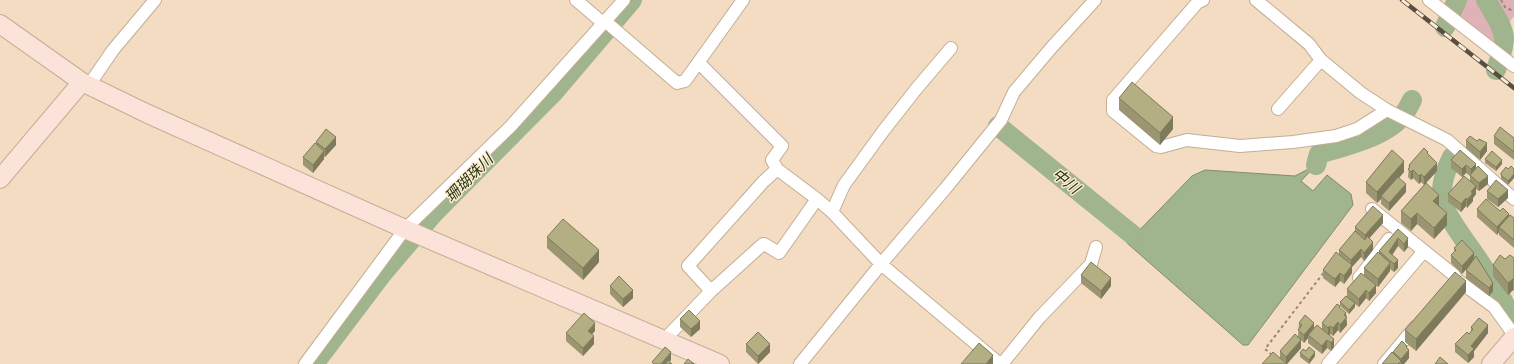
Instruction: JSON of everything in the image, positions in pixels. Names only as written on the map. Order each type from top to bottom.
[{"type":"street","points":[[0,179],[85,83],[155,0]]},
{"type":"street","points":[[576,0],[678,83],[685,81],[743,0]]},
{"type":"street","points":[[305,364],[405,229],[511,126],[624,0]]},
{"type":"street","points":[[800,364],[1001,120],[1014,92],[1052,47],[1095,0]]},
{"type":"street","points":[[1203,0],[1197,4],[1113,100],[1113,111],[1156,146],[1161,147],[1187,140],[1240,146],[1293,142],[1336,136],[1398,115]]},
{"type":"street","points":[[1256,0],[1309,44],[1321,60],[1362,93],[1398,115],[1447,140],[1514,199]]},
{"type":"street","points":[[1429,0],[1514,66]]},
{"type":"street","points":[[0,24],[85,83],[148,114],[405,229],[720,364]]},
{"type":"street","points":[[832,212],[844,185],[884,130],[951,48]]},
{"type":"street","points":[[1278,109],[1321,60]]},
{"type":"street","points":[[699,63],[782,146],[772,160],[777,169],[832,212],[881,264],[1001,364],[1039,318],[1091,264],[1096,247]]},
{"type":"street","points":[[711,291],[688,266],[763,182],[777,169]]},
{"type":"street","points":[[664,340],[711,291],[762,244],[779,253],[817,199]]},
{"type":"street","points":[[1372,209],[1454,275],[1454,282],[1494,307],[1514,336],[1491,364]]},
{"type":"street","points":[[1359,278],[1397,229]]},
{"type":"street","points":[[1328,364],[1424,251]]},
{"type":"street","points":[[1384,364],[1425,315]]},
{"type":"path","points":[[1501,0],[1508,9],[1511,10],[1514,8]]},
{"type":"path","points":[[1276,359],[1265,349],[1328,268]]},
{"type":"shaded area","points":[[1460,0],[1514,0],[1514,16],[1505,28],[1500,47],[1454,12]]},
{"type":"shaded area","points":[[1316,165],[1301,181],[1313,191],[1327,175],[1351,194],[1353,205],[1248,345],[1243,345],[1127,243],[1192,176],[1205,170],[1295,176]]},
{"type":"building","points":[[1132,82],[1173,117],[1160,133],[1119,98]]},
{"type":"building","points":[[1500,127],[1514,138],[1514,152],[1494,136]]},
{"type":"building","points":[[326,129],[336,137],[325,149],[316,142]]},
{"type":"building","points":[[1470,136],[1477,141],[1479,139],[1487,143],[1480,152],[1466,140]]},
{"type":"building","points":[[315,143],[324,151],[313,165],[303,157]]},
{"type":"building","points":[[1424,148],[1437,163],[1424,177],[1421,174],[1419,176],[1413,170],[1411,172],[1408,169],[1410,167],[1409,165]]},
{"type":"building","points":[[1392,150],[1404,161],[1377,192],[1366,182]]},
{"type":"building","points":[[1460,150],[1476,164],[1471,169],[1466,165],[1462,169],[1451,160]]},
{"type":"building","points":[[1492,151],[1502,160],[1496,167],[1485,159]]},
{"type":"building","points":[[1478,166],[1488,176],[1479,183],[1470,175]]},
{"type":"building","points":[[1511,166],[1514,169],[1514,174],[1508,181],[1501,175],[1501,173],[1506,167],[1508,169]]},
{"type":"building","points":[[1464,176],[1476,186],[1471,192],[1473,193],[1461,204],[1448,194]]},
{"type":"building","points":[[1398,177],[1406,184],[1389,203],[1381,196]]},
{"type":"building","points":[[1496,180],[1508,190],[1498,199],[1487,191]]},
{"type":"building","points":[[1426,183],[1439,195],[1433,201],[1447,213],[1434,228],[1417,213],[1411,219],[1401,211]]},
{"type":"building","points":[[1486,199],[1500,211],[1503,208],[1509,214],[1497,227],[1477,209]]},
{"type":"building","points":[[1373,206],[1383,215],[1365,235],[1355,227]]},
{"type":"building","points":[[1510,215],[1514,218],[1514,240],[1499,227]]},
{"type":"building","points":[[563,219],[599,250],[583,268],[547,237]]},
{"type":"building","points":[[1398,229],[1408,238],[1404,244],[1398,238],[1389,252],[1398,260],[1394,264],[1379,251]]},
{"type":"building","points":[[1355,231],[1365,240],[1367,236],[1373,242],[1364,253],[1361,249],[1351,260],[1339,250]]},
{"type":"building","points":[[1462,240],[1474,253],[1462,266],[1451,255],[1456,250],[1454,248]]},
{"type":"building","points":[[1336,252],[1352,265],[1344,276],[1340,273],[1335,279],[1323,270]]},
{"type":"building","points":[[1378,252],[1390,263],[1378,279],[1364,268]]},
{"type":"building","points":[[1500,255],[1505,259],[1510,255],[1514,258],[1514,280],[1513,279],[1508,283],[1493,265]]},
{"type":"building","points":[[1476,256],[1493,283],[1489,288],[1466,270]]},
{"type":"building","points":[[1091,262],[1111,278],[1101,291],[1081,275]]},
{"type":"building","points":[[1455,272],[1466,281],[1416,339],[1405,330]]},
{"type":"building","points":[[1361,273],[1376,285],[1369,293],[1366,290],[1359,299],[1347,289]]},
{"type":"building","points":[[619,276],[633,290],[623,299],[610,286]]},
{"type":"building","points":[[1346,296],[1355,303],[1349,310],[1340,302]]},
{"type":"building","points":[[1337,304],[1346,313],[1344,315],[1347,317],[1340,325],[1338,322],[1333,328],[1330,326],[1328,328],[1322,323]]},
{"type":"building","points":[[689,310],[700,321],[691,329],[680,319]]},
{"type":"building","points":[[584,313],[595,323],[588,331],[594,336],[583,348],[566,333]]},
{"type":"building","points":[[1305,315],[1314,323],[1304,335],[1298,330],[1302,325],[1299,323]]},
{"type":"building","points":[[1479,318],[1488,325],[1471,346],[1474,349],[1468,355],[1455,344],[1467,332],[1469,334],[1473,329],[1471,327]]},
{"type":"building","points":[[1317,325],[1334,339],[1331,343],[1327,340],[1322,346],[1308,335]]},
{"type":"building","points":[[758,332],[770,344],[758,356],[746,344]]},
{"type":"building","points":[[1295,334],[1301,340],[1286,357],[1280,351]]},
{"type":"building","points":[[1402,341],[1409,350],[1401,359],[1393,352]]},
{"type":"building","points":[[979,343],[993,355],[986,364],[961,364]]},
{"type":"building","points":[[665,347],[671,352],[661,364],[654,364],[652,362]]},
{"type":"building","points":[[1309,347],[1315,352],[1309,360],[1300,353],[1303,349],[1306,351]]},
{"type":"building","points":[[1273,352],[1287,364],[1262,364]]},
{"type":"building","points":[[1392,352],[1401,361],[1398,364],[1382,364]]},
{"type":"building","points":[[1440,357],[1448,364],[1435,364]]},
{"type":"building","points":[[688,359],[694,364],[684,364]]},
{"type":"building","points":[[668,360],[672,364],[665,364]]},
{"type":"waterway","name":"珊瑚珠川","points":[[314,364],[382,274],[433,214],[553,93],[632,0]]},
{"type":"waterway","name":"中川","points":[[1445,27],[1457,0]]},
{"type":"waterway","points":[[1486,0],[1499,23],[1504,38],[1496,70]]},
{"type":"waterway","name":"中川","points":[[1316,165],[1319,154],[1365,140],[1387,129],[1397,122],[1404,114],[1412,100]]},
{"type":"waterway","name":"中川","points":[[998,126],[1134,236]]},
{"type":"waterway","points":[[1452,157],[1442,185],[1442,198],[1445,210],[1483,268],[1513,319]]},
{"type":"railway","points":[[1402,0],[1514,88]]}]
